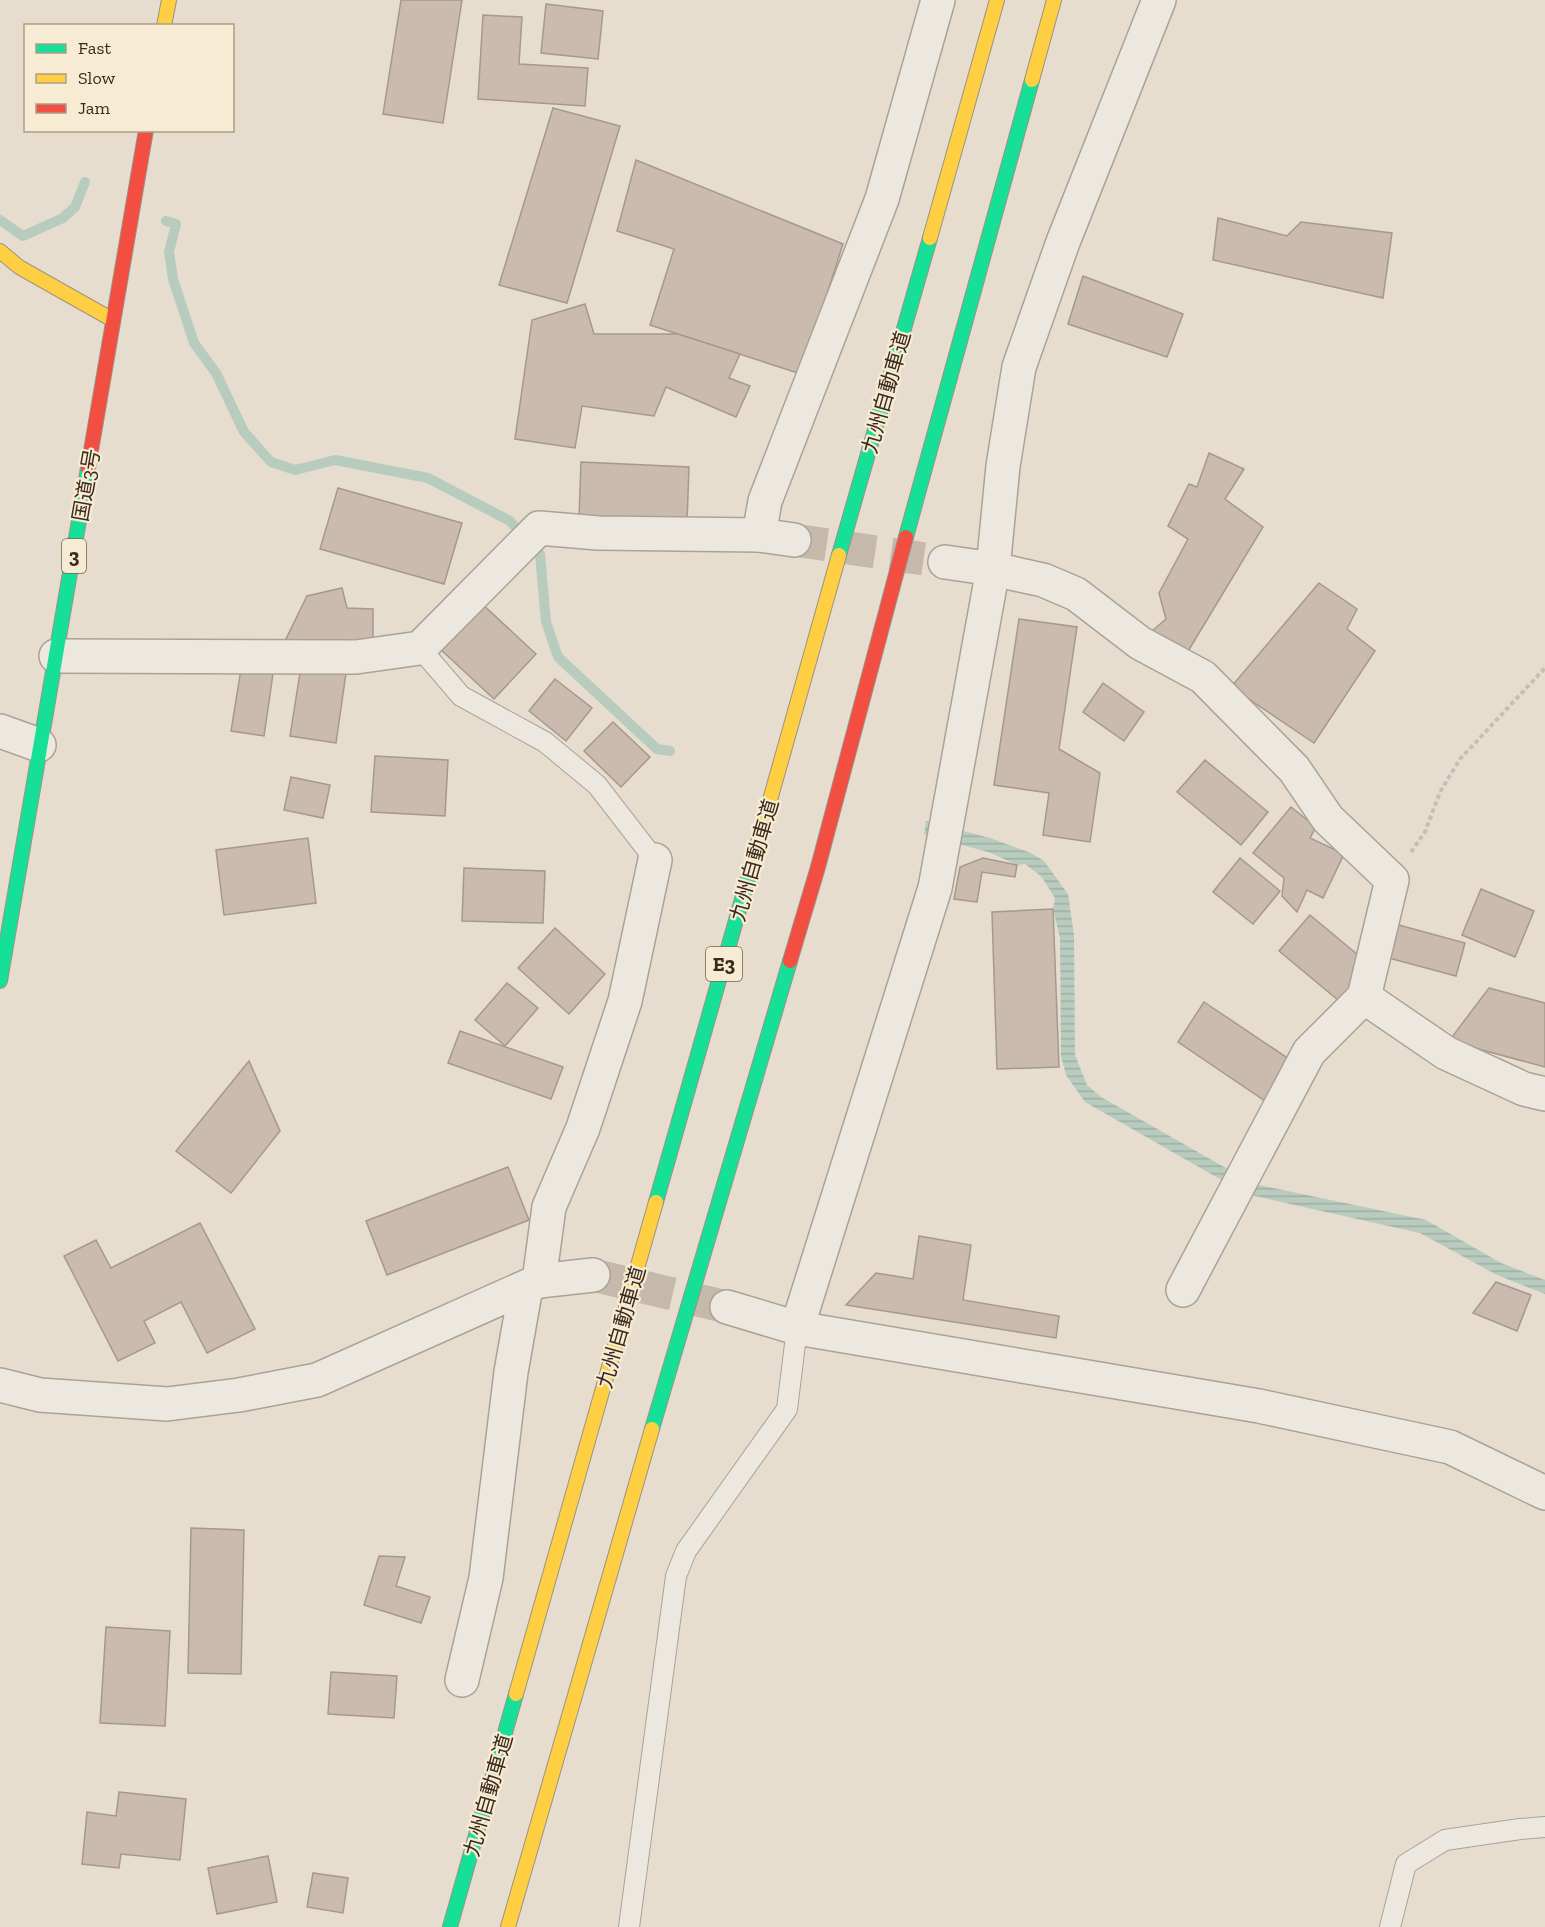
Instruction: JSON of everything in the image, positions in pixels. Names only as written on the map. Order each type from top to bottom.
[{"type":"main road","points":[[164,24],[169,0]]},
{"type":"main road","name":"九州自動車道","points":[[450,1927],[997,0]]},
{"type":"main road","points":[[508,1927],[731,1158],[818,867],[1054,0]]},
{"type":"main road","name":"国道3号","points":[[0,981],[146,132]]},
{"type":"main road","points":[[0,251],[19,267],[114,320]]},
{"type":"street","points":[[759,535],[765,501],[882,199],[938,0]]},
{"type":"street","points":[[797,1328],[935,888],[993,569],[1003,466],[1019,367],[1063,242],[1159,0]]},
{"type":"street","points":[[56,657],[356,657],[420,648],[529,539],[598,533],[759,535],[794,540]]},
{"type":"street","points":[[945,562],[1043,580],[1076,594],[1140,643],[1203,677],[1294,769],[1328,819],[1392,880],[1364,997],[1309,1052],[1184,1290]]},
{"type":"street","points":[[0,731],[39,745]]},
{"type":"street","points":[[462,1680],[486,1578],[511,1372],[549,1207],[583,1128],[625,1001],[655,860]]},
{"type":"street","points":[[1364,997],[1446,1053],[1524,1089],[1545,1095]]},
{"type":"street","points":[[0,1384],[40,1395],[167,1404],[239,1395],[317,1380],[532,1284],[593,1275]]},
{"type":"street","points":[[727,1307],[797,1328],[1259,1406],[1450,1447],[1545,1493]]},
{"type":"lane","points":[[420,648],[460,696],[544,742],[597,785],[655,860]]},
{"type":"lane","points":[[629,1927],[676,1576],[686,1551],[787,1409],[797,1328]]},
{"type":"lane","points":[[1390,1927],[1406,1864],[1445,1840],[1520,1828],[1545,1827]]},
{"type":"path","points":[[1392,880],[1425,832],[1440,792],[1461,759],[1545,668]]},
{"type":"shaded area","points":[[926,821],[990,838],[1031,853],[1044,861],[1068,894],[1074,935],[1075,1055],[1087,1085],[1101,1097],[1254,1184],[1426,1220],[1501,1263],[1545,1280],[1545,1294],[1497,1275],[1420,1233],[1246,1194],[1085,1102],[1066,1075],[1061,1056],[1060,938],[1053,909],[1055,898],[1041,876],[1025,864],[1017,865],[991,853],[924,834]]},
{"type":"building","points":[[401,0],[462,0],[443,123],[383,114]]},
{"type":"building","points":[[546,4],[603,11],[598,59],[541,53]]},
{"type":"building","points":[[483,15],[522,17],[519,64],[588,68],[585,106],[478,99]]},
{"type":"building","points":[[553,108],[620,126],[567,303],[499,285]]},
{"type":"building","points":[[636,160],[843,244],[801,374],[650,325],[674,249],[617,231]]},
{"type":"building","points":[[1218,218],[1287,236],[1301,222],[1392,233],[1383,298],[1213,260]]},
{"type":"building","points":[[1083,276],[1183,314],[1167,357],[1068,324]]},
{"type":"building","points":[[585,304],[594,334],[678,334],[740,354],[729,378],[750,386],[736,417],[666,387],[654,416],[582,406],[575,448],[515,439],[532,320]]},
{"type":"building","points":[[1209,453],[1244,469],[1225,499],[1263,527],[1187,653],[1145,637],[1166,619],[1159,593],[1188,539],[1168,526],[1189,484],[1197,487]]},
{"type":"building","points":[[581,462],[689,467],[687,523],[579,518]]},
{"type":"building","points":[[338,488],[462,523],[444,584],[320,549]]},
{"type":"building","points":[[1319,583],[1357,609],[1347,629],[1375,651],[1314,743],[1231,687]]},
{"type":"building","points":[[342,588],[347,608],[373,609],[373,642],[285,641],[307,596]]},
{"type":"building","points":[[480,602],[536,654],[494,699],[438,647]]},
{"type":"building","points":[[1019,619],[1077,627],[1059,749],[1100,773],[1090,842],[1043,835],[1049,793],[994,785]]},
{"type":"building","points":[[302,660],[347,666],[336,743],[290,736]]},
{"type":"building","points":[[242,663],[274,667],[264,736],[231,731]]},
{"type":"building","points":[[555,679],[592,708],[566,741],[529,711]]},
{"type":"building","points":[[1103,683],[1144,712],[1124,741],[1083,712]]},
{"type":"building","points":[[613,722],[650,757],[621,787],[584,751]]},
{"type":"building","points":[[375,756],[448,760],[445,816],[371,812]]},
{"type":"building","points":[[1205,760],[1268,812],[1241,845],[1177,792]]},
{"type":"building","points":[[291,777],[330,785],[323,818],[284,810]]},
{"type":"building","points":[[1291,807],[1316,827],[1310,838],[1344,854],[1323,898],[1307,890],[1297,912],[1282,896],[1284,878],[1253,853]]},
{"type":"building","points":[[308,838],[316,903],[224,915],[216,850]]},
{"type":"building","points":[[983,858],[1017,865],[1015,877],[982,872],[977,902],[954,899],[960,867]]},
{"type":"building","points":[[1240,858],[1280,891],[1253,924],[1213,892]]},
{"type":"building","points":[[464,868],[545,871],[543,923],[462,921]]},
{"type":"building","points":[[1481,889],[1534,911],[1515,957],[1462,935]]},
{"type":"building","points":[[1053,909],[1059,1067],[997,1069],[992,912]]},
{"type":"building","points":[[1310,915],[1364,960],[1344,1005],[1279,951]]},
{"type":"building","points":[[1395,924],[1465,943],[1456,976],[1385,957]]},
{"type":"building","points":[[555,928],[605,974],[569,1014],[518,968]]},
{"type":"building","points":[[507,983],[538,1008],[505,1046],[475,1020]]},
{"type":"building","points":[[1489,988],[1545,1003],[1545,1067],[1449,1041]]},
{"type":"building","points":[[1204,1002],[1295,1063],[1268,1103],[1178,1042]]},
{"type":"building","points":[[460,1031],[563,1067],[551,1099],[448,1063]]},
{"type":"building","points":[[249,1061],[280,1131],[231,1193],[176,1151]]},
{"type":"building","points":[[508,1167],[529,1220],[387,1275],[366,1221]]},
{"type":"building","points":[[200,1223],[255,1329],[207,1353],[181,1302],[144,1321],[155,1343],[118,1361],[64,1256],[96,1240],[111,1268]]},
{"type":"building","points":[[919,1236],[971,1245],[963,1300],[1059,1316],[1056,1338],[846,1305],[876,1273],[913,1279]]},
{"type":"building","points":[[1496,1282],[1531,1295],[1517,1331],[1473,1313]]},
{"type":"building","points":[[191,1528],[244,1530],[241,1674],[188,1673]]},
{"type":"building","points":[[379,1556],[405,1557],[396,1586],[430,1597],[421,1623],[364,1605]]},
{"type":"building","points":[[106,1627],[170,1631],[165,1726],[100,1723]]},
{"type":"building","points":[[331,1672],[397,1676],[394,1718],[328,1714]]},
{"type":"building","points":[[119,1792],[186,1799],[180,1860],[121,1854],[119,1868],[82,1864],[87,1812],[116,1816]]},
{"type":"building","points":[[268,1856],[277,1902],[217,1914],[208,1868]]},
{"type":"building","points":[[313,1873],[348,1878],[343,1913],[307,1907]]},
{"type":"waterway","points":[[0,220],[23,236],[63,218],[75,207],[85,182]]},
{"type":"waterway","points":[[166,221],[176,224],[169,252],[173,279],[194,343],[216,373],[244,432],[271,462],[295,470],[335,460],[428,478],[510,521],[540,554],[546,622],[558,657],[657,749],[670,751]]},
{"type":"tunnel","points":[[794,540],[945,562]]},
{"type":"tunnel","points":[[593,1275],[727,1307]]},
{"type":"traffic: fast","points":[[906,537],[1032,80]]},
{"type":"traffic: fast","points":[[839,555],[930,238]]},
{"type":"traffic: fast","points":[[0,981],[88,468]]},
{"type":"traffic: fast","points":[[656,1202],[752,864]]},
{"type":"traffic: fast","points":[[652,1429],[790,961]]},
{"type":"traffic: fast","points":[[450,1927],[516,1694]]},
{"type":"traffic: slow","points":[[164,24],[169,0]]},
{"type":"traffic: slow","points":[[930,238],[997,0]]},
{"type":"traffic: slow","points":[[1032,80],[1054,0]]},
{"type":"traffic: slow","points":[[0,251],[19,267],[113,320]]},
{"type":"traffic: slow","points":[[752,864],[839,555]]},
{"type":"traffic: slow","points":[[516,1694],[656,1202]]},
{"type":"traffic: slow","points":[[508,1927],[652,1429]]},
{"type":"traffic: jam","points":[[88,468],[146,132]]},
{"type":"traffic: jam","points":[[790,961],[818,867],[906,537]]}]
